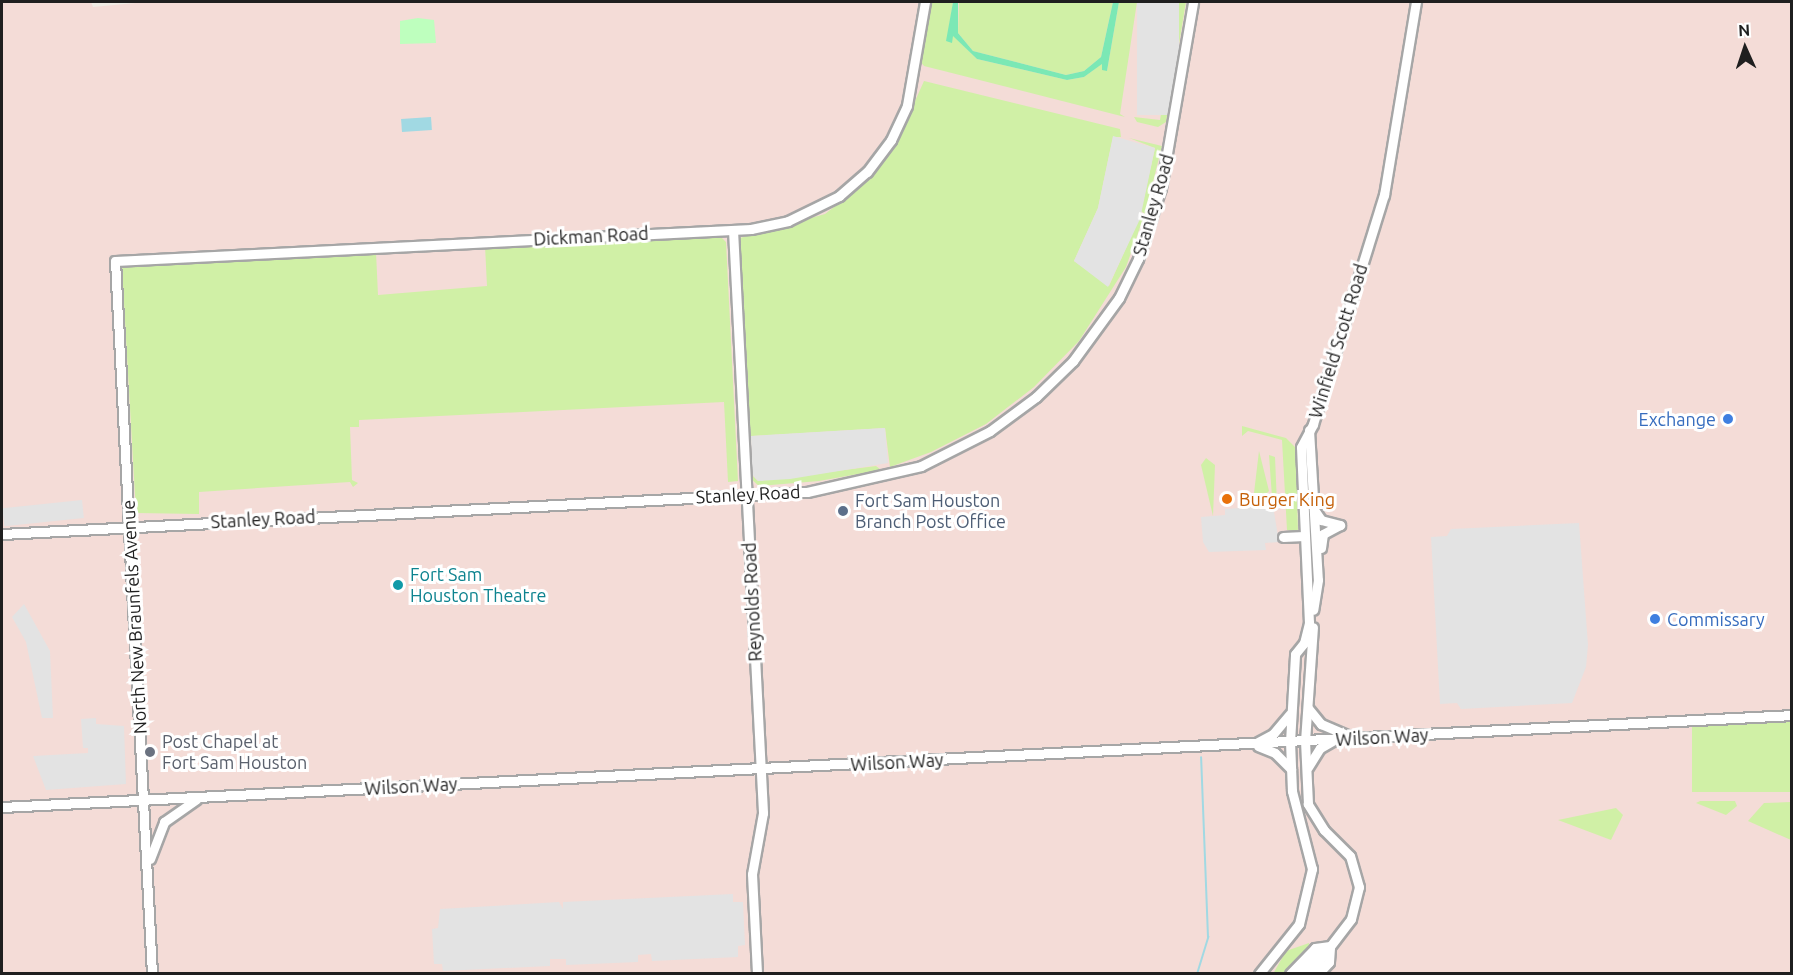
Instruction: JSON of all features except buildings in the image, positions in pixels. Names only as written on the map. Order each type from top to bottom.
[{"type":"street","name":"Dickman Road","points":[[115,261],[733,230],[770,226],[806,215],[839,196],[867,172],[891,140],[907,105],[925,2]]},
{"type":"street","name":"Stanley Road","points":[[2,534],[747,494],[847,486],[921,466],[1003,422],[1073,361],[1119,298],[1146,238],[1172,136],[1193,2]]},
{"type":"street","name":"Winfield Scott Road","points":[[1330,946],[1351,919],[1358,880],[1350,856],[1314,817],[1306,772],[1305,741],[1318,580],[1309,427],[1384,195],[1416,2]]},
{"type":"street","name":"Reynolds Road","points":[[733,230],[763,813],[752,874],[757,974]]},
{"type":"street","name":"North New Braunfels Avenue","points":[[115,261],[152,974]]},
{"type":"street","points":[[1259,974],[1295,931],[1310,887],[1310,848],[1296,808],[1290,742],[1295,654],[1304,643],[1309,623],[1300,460],[1309,427]]},
{"type":"street","points":[[1314,510],[1321,520],[1340,525],[1321,538],[1318,580]]},
{"type":"street","points":[[1283,537],[1304,536]]},
{"type":"street","points":[[1308,708],[1321,724],[1356,738]]},
{"type":"street","points":[[1253,744],[1273,734],[1291,712]]},
{"type":"street","name":"Wilson Way","points":[[2,807],[1791,716]]},
{"type":"street","points":[[1306,772],[1320,748],[1337,740]]},
{"type":"street","points":[[1253,744],[1275,753],[1291,769]]},
{"type":"street","points":[[148,888],[157,833],[173,812],[203,797]]},
{"type":"street","points":[[1290,974],[1315,948],[1330,946]]},
{"type":"street","points":[[1299,974],[1330,946]]},
{"type":"street","points":[[1309,974],[1330,946]]},
{"type":"street","points":[[1318,974],[1329,962],[1330,946]]},
{"type":"shaded area","points":[[2,2],[91,2],[93,7],[146,2],[1791,2],[1791,973],[2,974]]},
{"type":"shaded area","points":[[1137,2],[1179,2],[1179,115],[1137,115]]},
{"type":"shaded area","points":[[1113,136],[1155,148],[1140,219],[1108,287],[1074,261],[1098,208]]},
{"type":"shaded area","points":[[885,428],[888,463],[790,479],[758,481],[752,474],[751,436]]},
{"type":"shaded area","points":[[82,500],[84,518],[4,526],[2,508]]},
{"type":"shaded area","points":[[1273,506],[1279,542],[1265,543],[1266,550],[1209,552],[1203,542],[1201,517],[1225,515],[1225,509]]},
{"type":"shaded area","points":[[1579,523],[1588,645],[1586,667],[1572,703],[1461,709],[1457,703],[1440,704],[1431,537],[1447,536],[1451,529]]},
{"type":"shaded area","points":[[24,604],[50,651],[53,718],[42,718],[26,642],[12,617]]},
{"type":"shaded area","points":[[96,718],[96,724],[124,726],[126,784],[46,790],[33,756],[88,753],[88,748],[83,748],[81,719]]},
{"type":"shaded area","points":[[733,894],[733,902],[743,902],[745,945],[738,946],[738,957],[652,961],[651,954],[638,955],[638,962],[566,965],[566,959],[550,959],[550,966],[443,971],[442,964],[434,964],[432,929],[438,928],[440,909],[559,902],[563,909],[563,902]]},
{"type":"green space","points":[[929,2],[953,2],[947,41],[953,35],[977,59],[1067,80],[1084,77],[1103,63],[1107,71],[1119,2],[1137,2],[1120,114],[1125,117],[924,66],[920,61]]},
{"type":"green space","points":[[953,2],[958,2],[958,33],[973,51],[1066,75],[1084,71],[1101,57],[1113,2],[1119,2],[1107,71],[1102,70],[1102,64],[1084,77],[1067,80],[977,59],[953,36],[952,43],[946,41]]},
{"type":"green space","points":[[959,2],[1113,2],[1101,57],[1084,71],[1066,75],[973,51],[958,33]]},
{"type":"green space","points":[[1179,2],[1186,2],[1166,122],[1158,127],[1137,122],[1134,117],[1160,120]]},
{"type":"green space","points":[[418,18],[434,20],[436,43],[400,44],[400,21]]},
{"type":"green space","points":[[924,81],[1120,129],[1121,137],[1113,137],[1098,208],[1074,261],[1109,286],[1139,219],[1143,219],[1126,267],[1079,341],[1034,387],[986,424],[931,452],[890,467],[885,428],[752,436],[751,444],[740,238],[825,214],[865,183],[894,148]]},
{"type":"green space","points":[[1129,138],[1162,146],[1145,214],[1141,211],[1155,148]]},
{"type":"green space","points":[[719,235],[726,242],[738,481],[728,482],[724,402],[359,420],[359,427],[350,427],[352,480],[358,483],[353,487],[350,482],[199,492],[199,514],[136,513],[122,268],[128,264],[376,252],[378,295],[487,286],[485,246]]},
{"type":"green space","points":[[1242,426],[1286,438],[1296,448],[1298,532],[1287,530],[1282,440],[1248,431],[1242,436]]},
{"type":"green space","points":[[1259,451],[1269,491],[1261,499],[1254,493]]},
{"type":"green space","points":[[1269,455],[1275,457],[1277,504],[1250,505],[1250,495],[1259,504],[1272,497]]},
{"type":"green space","points":[[1206,458],[1215,465],[1213,516],[1201,465]]},
{"type":"green space","points":[[876,466],[880,469],[819,481],[759,486],[751,479],[751,474],[758,481]]},
{"type":"green space","points":[[1692,721],[1791,721],[1791,792],[1692,792]]},
{"type":"green space","points":[[1735,801],[1737,806],[1726,815],[1696,803]]},
{"type":"green space","points":[[1791,802],[1791,840],[1748,821],[1764,803]]},
{"type":"green space","points":[[1616,808],[1623,815],[1611,840],[1558,820]]},
{"type":"green space","points":[[1309,943],[1310,950],[1287,973],[1273,974],[1286,951]]},
{"type":"water","points":[[431,117],[432,130],[402,132],[401,119]]},
{"type":"waterway","points":[[1197,974],[1208,937],[1201,757]]},
{"type":"place","name":"Exchange","points":[[1728,419]]},
{"type":"place","name":"Burger King","points":[[1227,499]]},
{"type":"place","name":"Fort Sam Houston Branch Post Office","points":[[843,511]]},
{"type":"place","name":"Fort Sam Houston Theatre","points":[[398,585]]},
{"type":"place","name":"Commissary","points":[[1655,619]]},
{"type":"place","name":"Post Chapel at Fort Sam Houston","points":[[150,752]]}]
